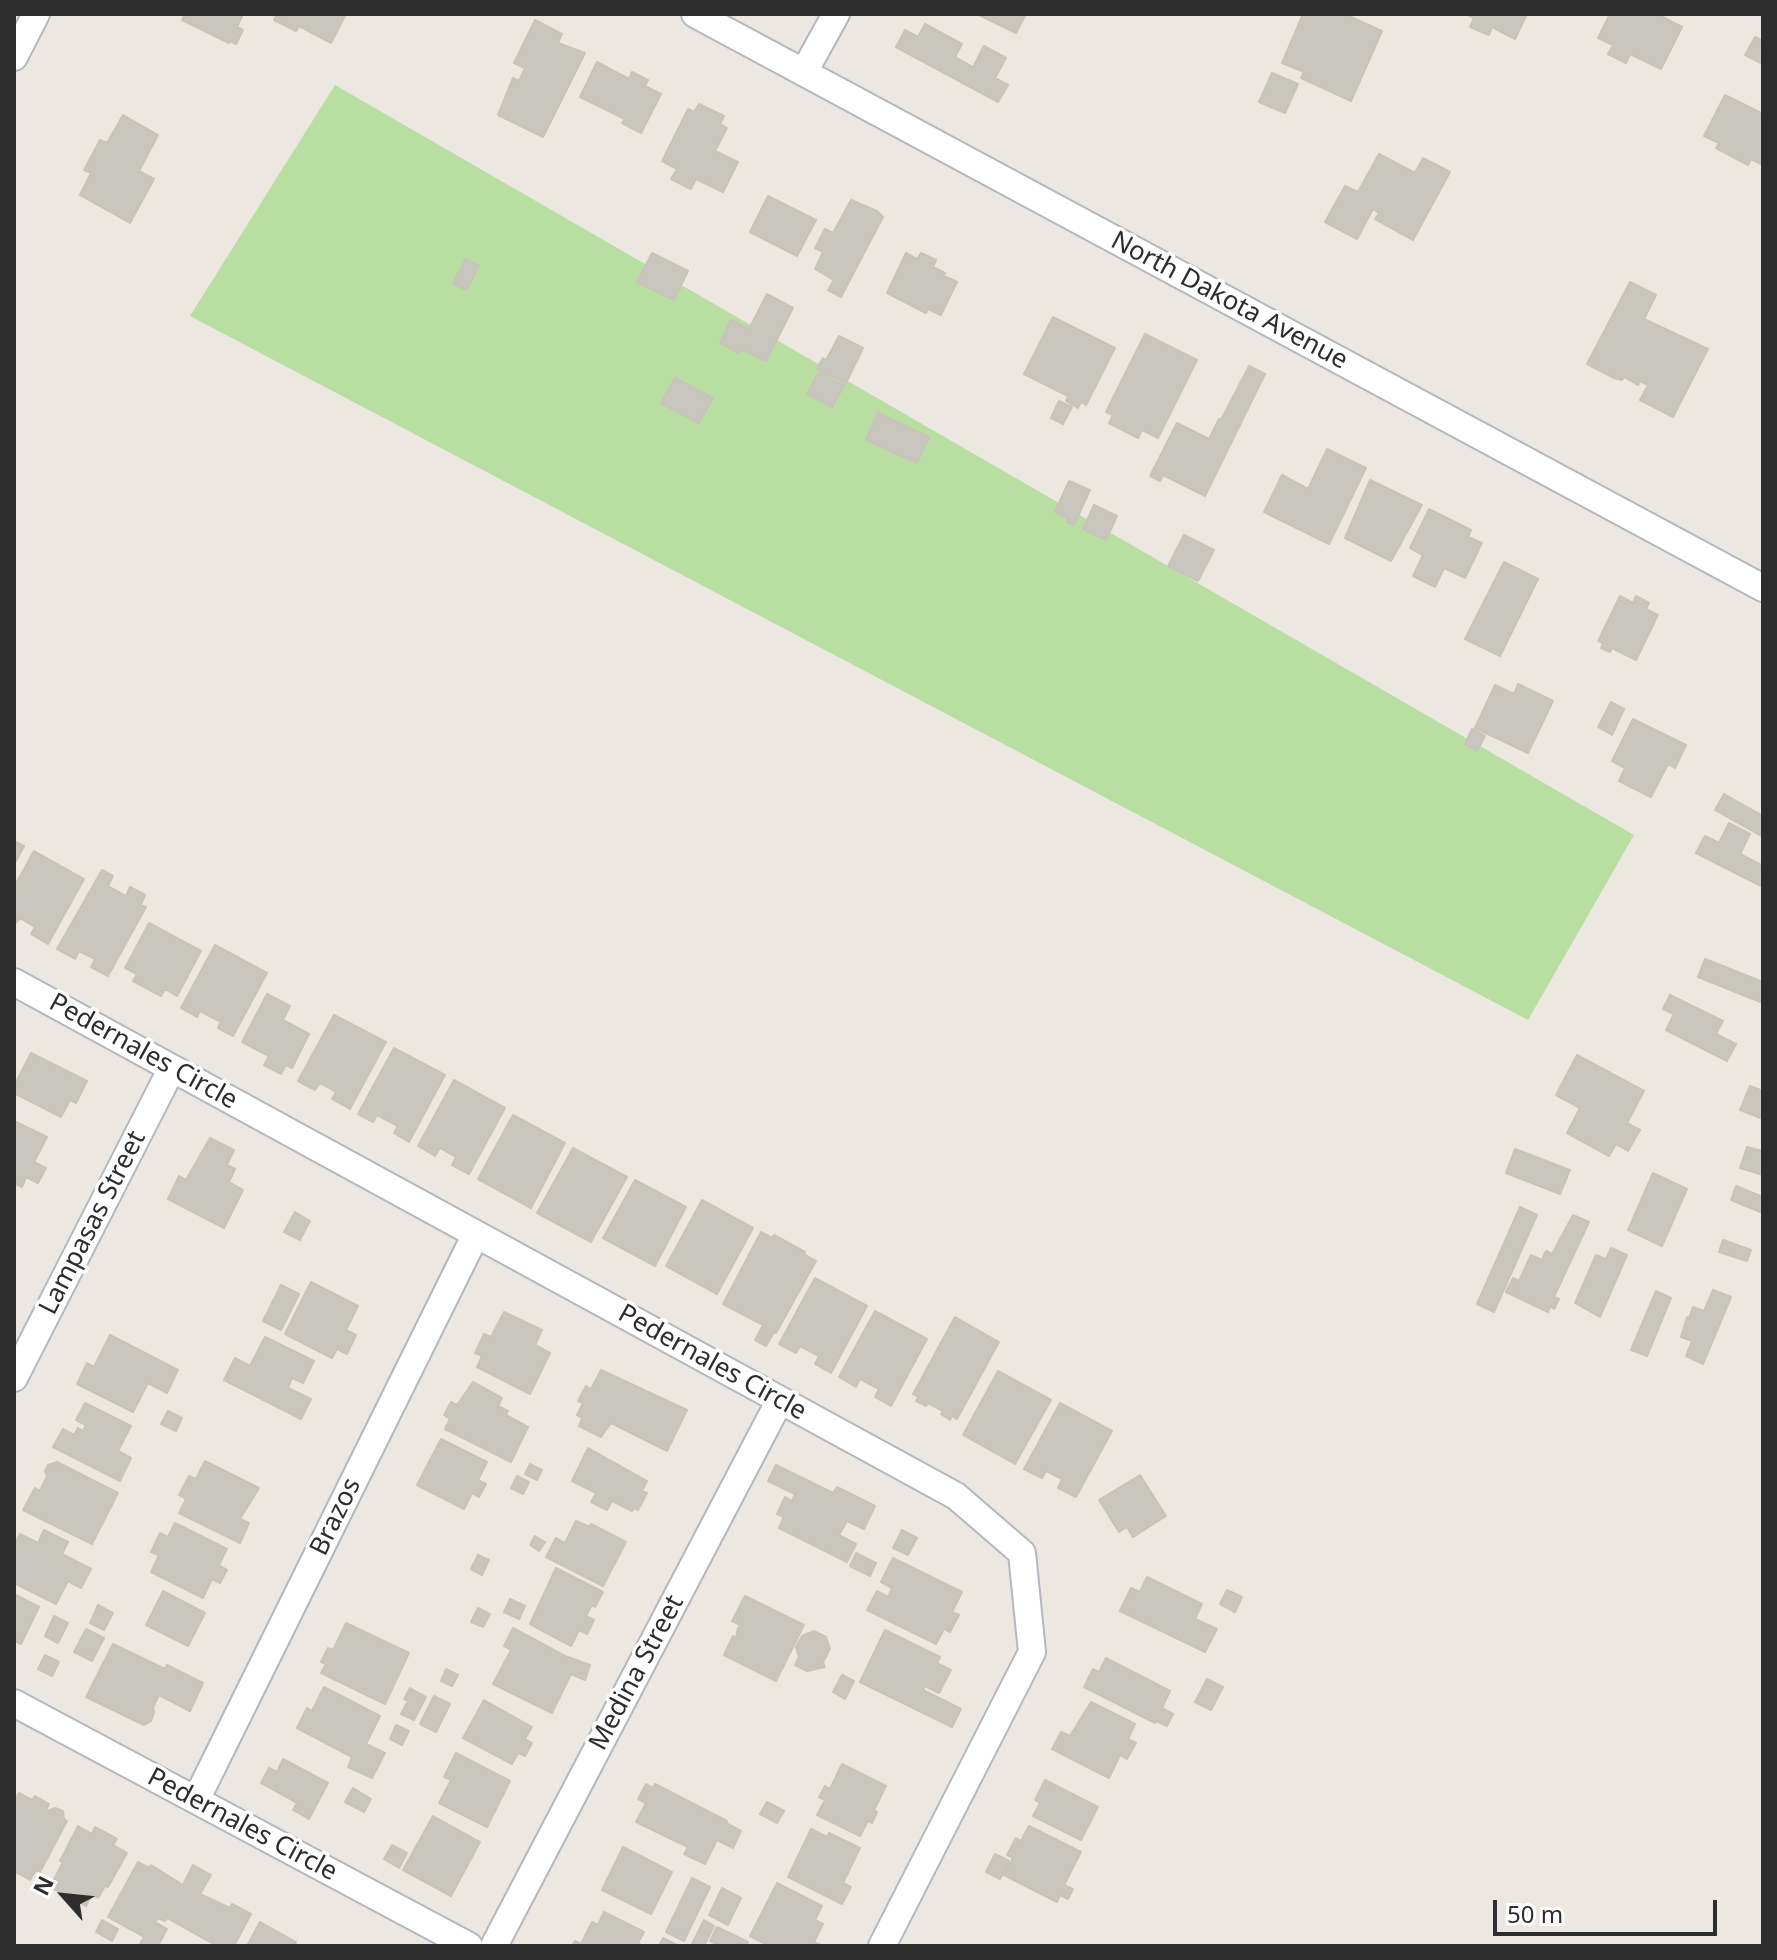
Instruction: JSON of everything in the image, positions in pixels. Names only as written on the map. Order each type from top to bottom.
[{"type":"street","points":[[14,57],[36,14]]},
{"type":"street","name":"North Dakota Avenue","points":[[695,14],[1763,588]]},
{"type":"street","points":[[804,72],[836,14]]},
{"type":"street","name":"Pedernales Circle","points":[[14,982],[956,1496],[1022,1553],[1032,1652],[882,1946]]},
{"type":"street","name":"Lampasas Street","points":[[14,1378],[172,1068]]},
{"type":"street","name":"Brazos","points":[[196,1800],[476,1234]]},
{"type":"street","name":"Medina Street","points":[[494,1946],[780,1400]]},
{"type":"street","name":"Pedernales Circle","points":[[14,1703],[469,1946]]},
{"type":"green space","points":[[335,85],[1634,835],[1528,1020],[190,316]]},
{"type":"building","points":[[185,14],[243,14],[237,27],[243,30],[236,44],[229,43],[182,20]]},
{"type":"building","points":[[277,14],[346,14],[331,43],[299,26],[296,31],[274,20]]},
{"type":"building","points":[[977,14],[1026,14],[1016,33]]},
{"type":"building","points":[[1303,14],[1344,14],[1382,31],[1351,101],[1301,78],[1304,72],[1282,63]]},
{"type":"building","points":[[1466,14],[1527,14],[1515,39],[1492,27],[1489,35],[1470,27],[1474,18]]},
{"type":"building","points":[[1610,14],[1657,14],[1682,27],[1661,69],[1630,54],[1626,63],[1608,54],[1613,45],[1598,38]]},
{"type":"building","points":[[535,20],[562,34],[558,43],[585,53],[543,137],[498,115],[513,78],[519,81],[525,68],[514,63]]},
{"type":"building","points":[[925,24],[962,44],[955,57],[973,67],[984,46],[1006,58],[995,78],[1008,85],[998,102],[896,47],[905,30],[918,37]]},
{"type":"building","points":[[1755,37],[1763,41],[1763,64],[1745,55]]},
{"type":"building","points":[[597,62],[629,79],[632,72],[648,80],[645,86],[661,94],[641,133],[622,123],[625,119],[580,97]]},
{"type":"building","points":[[1272,73],[1298,84],[1285,113],[1259,102]]},
{"type":"building","points":[[1725,95],[1763,114],[1763,165],[1751,159],[1748,165],[1716,148],[1719,143],[1704,136]]},
{"type":"building","points":[[699,104],[724,116],[720,124],[727,128],[715,151],[738,162],[723,192],[696,179],[691,189],[671,179],[677,169],[662,161],[688,109],[694,112]]},
{"type":"building","points":[[123,115],[158,135],[139,171],[154,179],[130,223],[80,195],[91,173],[84,170],[100,140],[107,143]]},
{"type":"building","points":[[1379,154],[1415,173],[1423,158],[1450,172],[1413,240],[1375,219],[1379,213],[1373,209],[1357,239],[1325,222],[1345,186],[1358,192]]},
{"type":"building","points":[[768,196],[816,220],[797,256],[750,232]]},
{"type":"building","points":[[851,200],[877,211],[883,217],[841,297],[828,290],[834,280],[815,269],[823,252],[815,248],[825,229],[833,233]]},
{"type":"building","points":[[652,253],[688,271],[674,300],[637,282]]},
{"type":"building","points":[[906,253],[917,259],[921,253],[936,260],[933,267],[957,282],[941,315],[928,309],[926,313],[887,293]]},
{"type":"building","points":[[466,259],[479,266],[466,290],[453,283]]},
{"type":"building","points":[[1630,282],[1656,295],[1644,319],[1708,349],[1673,417],[1640,400],[1648,385],[1640,381],[1638,385],[1624,377],[1622,380],[1614,378],[1587,364]]},
{"type":"building","points":[[767,294],[793,308],[766,361],[720,343],[731,320],[749,329]]},
{"type":"building","points":[[1053,317],[1115,348],[1086,405],[1081,402],[1078,408],[1066,401],[1068,396],[1024,374]]},
{"type":"building","points":[[1145,334],[1197,360],[1158,438],[1142,430],[1138,438],[1109,423],[1113,415],[1106,412]]},
{"type":"building","points":[[839,336],[863,348],[846,383],[817,368],[823,358],[826,360]]},
{"type":"building","points":[[1249,366],[1265,374],[1205,496],[1163,475],[1160,481],[1150,476],[1177,423],[1209,439]]},
{"type":"building","points":[[819,372],[844,386],[832,407],[807,394]]},
{"type":"building","points":[[675,378],[713,398],[699,423],[661,403]]},
{"type":"building","points":[[1059,401],[1072,407],[1063,424],[1051,418]]},
{"type":"building","points":[[878,413],[929,437],[917,463],[866,440]]},
{"type":"building","points":[[1327,449],[1366,468],[1329,544],[1264,512],[1282,475],[1308,489]]},
{"type":"building","points":[[1370,480],[1422,505],[1391,561],[1345,538]]},
{"type":"building","points":[[1069,481],[1090,490],[1074,525],[1055,512]]},
{"type":"building","points":[[1094,505],[1117,516],[1106,540],[1083,529]]},
{"type":"building","points":[[1429,509],[1471,530],[1468,537],[1482,543],[1465,578],[1444,568],[1435,587],[1413,576],[1423,555],[1410,548]]},
{"type":"building","points":[[1184,535],[1214,550],[1198,581],[1168,566]]},
{"type":"building","points":[[1504,562],[1538,579],[1500,656],[1465,639]]},
{"type":"building","points":[[1620,596],[1633,603],[1636,596],[1649,603],[1646,609],[1658,615],[1636,660],[1612,648],[1610,652],[1601,648],[1603,643],[1598,641]]},
{"type":"building","points":[[1518,684],[1553,701],[1528,753],[1475,728],[1495,685],[1514,694]]},
{"type":"building","points":[[1611,702],[1624,709],[1612,735],[1598,727]]},
{"type":"building","points":[[1633,719],[1686,745],[1675,768],[1668,764],[1651,797],[1619,781],[1625,768],[1612,761]]},
{"type":"building","points":[[1472,729],[1485,736],[1477,751],[1465,744]]},
{"type":"building","points":[[1724,794],[1763,816],[1763,837],[1715,810]]},
{"type":"building","points":[[1729,823],[1750,834],[1740,854],[1763,866],[1763,887],[1696,853],[1705,836],[1719,843]]},
{"type":"building","points":[[14,841],[24,846],[14,865]]},
{"type":"building","points":[[34,851],[84,879],[48,944],[31,934],[35,927],[20,918],[14,925],[14,887]]},
{"type":"building","points":[[102,870],[113,876],[108,886],[126,896],[130,887],[145,895],[141,905],[146,907],[108,976],[91,967],[95,959],[79,951],[75,959],[57,949]]},
{"type":"building","points":[[149,923],[201,951],[177,996],[165,989],[161,996],[133,981],[137,974],[125,968]]},
{"type":"building","points":[[215,945],[267,973],[233,1036],[218,1028],[221,1022],[200,1011],[197,1017],[181,1008]]},
{"type":"building","points":[[1705,959],[1763,982],[1763,1003],[1698,977]]},
{"type":"building","points":[[267,994],[290,1006],[283,1020],[309,1034],[292,1068],[286,1065],[281,1074],[264,1065],[269,1056],[242,1042]]},
{"type":"building","points":[[1670,995],[1723,1021],[1716,1034],[1736,1044],[1727,1061],[1666,1030],[1674,1014],[1663,1009]]},
{"type":"building","points":[[334,1015],[386,1042],[350,1109],[332,1099],[336,1092],[320,1083],[315,1090],[298,1081]]},
{"type":"building","points":[[394,1048],[445,1075],[409,1142],[394,1133],[398,1126],[377,1115],[373,1122],[358,1114]]},
{"type":"building","points":[[31,1053],[87,1081],[76,1103],[70,1100],[61,1117],[14,1093],[14,1086]]},
{"type":"building","points":[[1577,1055],[1644,1091],[1627,1123],[1640,1130],[1628,1151],[1616,1144],[1609,1156],[1567,1133],[1580,1108],[1556,1095]]},
{"type":"building","points":[[454,1080],[505,1108],[469,1174],[452,1165],[456,1157],[440,1148],[435,1156],[418,1146]]},
{"type":"building","points":[[1750,1086],[1763,1091],[1763,1119],[1740,1110]]},
{"type":"building","points":[[513,1115],[565,1143],[531,1208],[478,1179]]},
{"type":"building","points":[[14,1121],[47,1137],[34,1162],[46,1168],[38,1183],[26,1177],[22,1187],[14,1183]]},
{"type":"building","points":[[210,1138],[234,1150],[227,1165],[235,1169],[229,1182],[243,1190],[224,1228],[168,1199],[179,1176],[186,1180]]},
{"type":"building","points":[[1747,1147],[1763,1151],[1763,1175],[1740,1168]]},
{"type":"building","points":[[573,1148],[627,1177],[591,1242],[537,1213]]},
{"type":"building","points":[[1515,1149],[1570,1170],[1560,1194],[1506,1173]]},
{"type":"building","points":[[1653,1173],[1687,1189],[1662,1246],[1628,1230]]},
{"type":"building","points":[[635,1180],[686,1207],[655,1266],[603,1238]]},
{"type":"building","points":[[1736,1186],[1763,1197],[1763,1213],[1731,1200]]},
{"type":"building","points":[[702,1200],[753,1228],[717,1294],[666,1266]]},
{"type":"building","points":[[1520,1207],[1537,1215],[1494,1312],[1477,1304]]},
{"type":"building","points":[[295,1212],[310,1221],[300,1240],[284,1232]]},
{"type":"building","points":[[1573,1215],[1589,1222],[1554,1297],[1559,1299],[1554,1309],[1550,1306],[1548,1312],[1506,1292],[1513,1278],[1519,1281],[1531,1255],[1542,1260],[1546,1251],[1552,1254]]},
{"type":"building","points":[[761,1232],[772,1238],[774,1235],[816,1261],[766,1346],[755,1340],[763,1325],[723,1304]]},
{"type":"building","points":[[1723,1240],[1751,1250],[1747,1261],[1719,1252]]},
{"type":"building","points":[[1611,1248],[1627,1255],[1600,1317],[1575,1303],[1596,1255],[1606,1259]]},
{"type":"building","points":[[815,1278],[867,1306],[831,1373],[815,1364],[819,1356],[800,1346],[796,1353],[779,1344]]},
{"type":"building","points":[[311,1282],[358,1306],[346,1330],[356,1335],[347,1354],[337,1349],[332,1358],[285,1334]]},
{"type":"building","points":[[281,1285],[299,1294],[281,1330],[263,1321]]},
{"type":"building","points":[[1713,1290],[1731,1297],[1703,1364],[1686,1356],[1692,1341],[1681,1337],[1693,1307],[1704,1311]]},
{"type":"building","points":[[1656,1291],[1671,1298],[1647,1356],[1631,1350]]},
{"type":"building","points":[[875,1311],[927,1339],[891,1406],[875,1397],[879,1389],[860,1379],[856,1387],[839,1377]]},
{"type":"building","points":[[504,1312],[542,1330],[535,1345],[550,1353],[530,1394],[477,1367],[482,1356],[475,1353],[484,1334],[491,1337]]},
{"type":"building","points":[[955,1317],[999,1342],[957,1419],[952,1416],[950,1420],[941,1414],[943,1411],[916,1401],[918,1397],[913,1394]]},
{"type":"building","points":[[110,1335],[178,1370],[167,1393],[148,1383],[133,1412],[77,1384],[87,1363],[94,1367]]},
{"type":"building","points":[[265,1337],[314,1361],[303,1383],[292,1378],[288,1388],[311,1399],[301,1419],[224,1380],[235,1358],[250,1366]]},
{"type":"building","points":[[601,1370],[687,1410],[667,1451],[611,1423],[601,1437],[579,1426],[582,1418],[577,1415],[583,1403],[578,1401],[586,1386],[591,1389]]},
{"type":"building","points":[[998,1371],[1051,1400],[1015,1464],[963,1435]]},
{"type":"building","points":[[473,1382],[502,1398],[498,1406],[508,1411],[506,1415],[528,1427],[511,1462],[445,1429],[450,1419],[444,1415],[451,1402],[457,1405]]},
{"type":"building","points":[[85,1403],[131,1426],[118,1451],[131,1458],[120,1481],[53,1447],[63,1429],[74,1435],[78,1428],[83,1431],[86,1425],[76,1420]]},
{"type":"building","points":[[1060,1403],[1112,1431],[1076,1497],[1058,1488],[1062,1479],[1046,1471],[1042,1478],[1024,1469]]},
{"type":"building","points":[[168,1411],[182,1418],[176,1431],[161,1424]]},
{"type":"building","points":[[441,1439],[487,1462],[478,1480],[486,1484],[479,1497],[472,1493],[464,1509],[417,1485]]},
{"type":"building","points":[[588,1448],[647,1481],[642,1491],[647,1493],[638,1510],[634,1508],[632,1511],[612,1501],[607,1510],[591,1502],[596,1493],[572,1481]]},
{"type":"building","points":[[205,1461],[259,1488],[240,1519],[249,1523],[240,1543],[179,1513],[186,1499],[179,1495],[189,1476],[196,1479]]},
{"type":"building","points":[[57,1462],[118,1493],[92,1544],[23,1510],[35,1488],[40,1491],[48,1465]]},
{"type":"building","points":[[530,1464],[542,1470],[537,1480],[525,1474]]},
{"type":"building","points":[[776,1465],[833,1493],[837,1487],[875,1506],[864,1529],[847,1521],[839,1535],[856,1544],[847,1562],[779,1528],[784,1517],[777,1514],[785,1497],[792,1501],[795,1494],[768,1481]]},
{"type":"building","points":[[1140,1475],[1166,1516],[1133,1537],[1127,1527],[1119,1532],[1099,1500]]},
{"type":"building","points":[[517,1476],[529,1482],[523,1494],[511,1488]]},
{"type":"building","points":[[576,1521],[590,1527],[591,1524],[626,1542],[603,1586],[546,1557],[556,1538],[565,1543]]},
{"type":"building","points":[[175,1523],[227,1549],[219,1565],[227,1570],[220,1583],[212,1579],[203,1598],[151,1572],[159,1555],[151,1552],[160,1533],[168,1537]]},
{"type":"building","points":[[44,1530],[68,1542],[62,1554],[91,1569],[81,1588],[68,1581],[56,1604],[14,1583],[14,1545],[20,1534],[38,1543]]},
{"type":"building","points":[[902,1530],[917,1538],[908,1555],[893,1548]]},
{"type":"building","points":[[535,1536],[545,1542],[539,1551],[530,1545]]},
{"type":"building","points":[[856,1553],[876,1563],[870,1576],[850,1566]]},
{"type":"building","points":[[478,1555],[489,1560],[482,1575],[471,1569]]},
{"type":"building","points":[[893,1558],[962,1592],[952,1612],[959,1615],[950,1632],[944,1629],[936,1644],[867,1610],[877,1591],[888,1597],[892,1588],[881,1582]]},
{"type":"building","points":[[556,1568],[603,1592],[586,1616],[594,1620],[587,1634],[579,1630],[571,1646],[530,1624]]},
{"type":"building","points":[[1147,1577],[1202,1604],[1195,1619],[1217,1629],[1205,1652],[1120,1611],[1131,1588],[1140,1592]]},
{"type":"building","points":[[1227,1590],[1242,1597],[1235,1612],[1220,1604]]},
{"type":"building","points":[[163,1591],[205,1613],[188,1646],[146,1625]]},
{"type":"building","points":[[14,1594],[39,1607],[21,1644],[14,1641]]},
{"type":"building","points":[[745,1596],[804,1625],[776,1681],[724,1655],[742,1626],[732,1621]]},
{"type":"building","points":[[510,1599],[525,1606],[519,1619],[504,1612]]},
{"type":"building","points":[[98,1605],[113,1613],[104,1630],[90,1623]]},
{"type":"building","points":[[478,1608],[490,1614],[483,1627],[471,1622]]},
{"type":"building","points":[[54,1616],[68,1623],[58,1643],[45,1636]]},
{"type":"building","points":[[346,1623],[409,1653],[385,1704],[321,1673],[326,1664],[321,1662],[328,1648],[333,1650]]},
{"type":"building","points":[[513,1628],[565,1656],[590,1665],[585,1680],[571,1674],[552,1713],[493,1684],[511,1650],[504,1646]]},
{"type":"building","points":[[86,1629],[104,1638],[92,1661],[74,1652]]},
{"type":"building","points":[[885,1630],[940,1657],[937,1663],[951,1670],[939,1693],[925,1686],[923,1690],[961,1709],[952,1727],[860,1682]]},
{"type":"building","points":[[814,1631],[826,1637],[830,1649],[823,1662],[825,1667],[807,1671],[795,1665],[799,1657],[796,1647],[802,1636]]},
{"type":"building","points":[[113,1644],[203,1683],[190,1711],[159,1695],[151,1721],[144,1725],[86,1697]]},
{"type":"building","points":[[45,1655],[59,1662],[52,1676],[38,1669]]},
{"type":"building","points":[[1106,1658],[1170,1691],[1162,1708],[1173,1714],[1167,1726],[1084,1687],[1093,1669],[1099,1672]]},
{"type":"building","points":[[446,1669],[458,1675],[452,1686],[441,1681]]},
{"type":"building","points":[[842,1675],[854,1681],[845,1699],[833,1692]]},
{"type":"building","points":[[1207,1679],[1223,1687],[1211,1710],[1195,1702]]},
{"type":"building","points":[[324,1687],[380,1716],[366,1744],[385,1753],[372,1778],[348,1767],[352,1757],[297,1728],[307,1708],[312,1711]]},
{"type":"building","points":[[410,1688],[426,1697],[414,1720],[401,1714]]},
{"type":"building","points":[[434,1696],[450,1704],[436,1732],[420,1724]]},
{"type":"building","points":[[484,1700],[532,1727],[525,1739],[532,1743],[525,1756],[518,1753],[512,1764],[463,1738]]},
{"type":"building","points":[[1091,1702],[1135,1724],[1128,1739],[1136,1743],[1127,1759],[1120,1755],[1109,1778],[1052,1749],[1061,1732],[1070,1736]]},
{"type":"building","points":[[396,1725],[409,1731],[402,1745],[390,1739]]},
{"type":"building","points":[[456,1753],[510,1781],[487,1827],[439,1803],[451,1780],[444,1777]]},
{"type":"building","points":[[283,1759],[328,1783],[309,1819],[293,1810],[297,1803],[261,1783],[269,1768],[277,1772]]},
{"type":"building","points":[[842,1764],[886,1786],[874,1810],[877,1812],[872,1823],[868,1821],[860,1836],[817,1815],[825,1800],[819,1797],[825,1786],[830,1789]]},
{"type":"building","points":[[1045,1780],[1098,1807],[1081,1840],[1033,1816],[1040,1803],[1035,1800]]},
{"type":"building","points":[[646,1784],[653,1788],[655,1784],[741,1831],[733,1848],[717,1840],[705,1864],[684,1854],[688,1847],[636,1822],[646,1803],[638,1799]]},
{"type":"building","points":[[353,1788],[371,1799],[364,1812],[345,1802]]},
{"type":"building","points":[[19,1793],[32,1800],[35,1796],[49,1804],[45,1812],[55,1808],[63,1811],[67,1821],[40,1872],[36,1870],[30,1880],[14,1871],[14,1802]]},
{"type":"building","points":[[767,1802],[784,1811],[777,1823],[760,1814]]},
{"type":"building","points":[[433,1816],[480,1842],[451,1896],[403,1870]]},
{"type":"building","points":[[78,1826],[92,1834],[95,1827],[117,1839],[113,1845],[127,1853],[108,1887],[105,1886],[98,1898],[92,1894],[86,1906],[50,1887]]},
{"type":"building","points":[[1029,1826],[1081,1852],[1064,1885],[1073,1889],[1068,1899],[1060,1895],[1057,1902],[1004,1875],[1013,1858],[1007,1855],[1016,1838],[1021,1841]]},
{"type":"building","points":[[811,1829],[827,1837],[829,1833],[860,1848],[843,1883],[851,1887],[842,1904],[788,1877]]},
{"type":"building","points":[[392,1845],[407,1853],[399,1868],[384,1859]]},
{"type":"building","points":[[623,1847],[672,1872],[651,1914],[602,1890]]},
{"type":"building","points":[[995,1854],[1009,1861],[1000,1879],[986,1872]]},
{"type":"building","points":[[138,1862],[149,1868],[151,1865],[183,1885],[193,1865],[211,1875],[200,1894],[251,1914],[234,1946],[217,1946],[167,1918],[165,1921],[158,1918],[155,1922],[167,1929],[158,1946],[139,1946],[144,1937],[108,1917]]},
{"type":"building","points":[[692,1878],[710,1887],[684,1941],[666,1932]]},
{"type":"building","points":[[777,1883],[822,1906],[815,1920],[823,1924],[814,1942],[823,1946],[769,1946],[750,1936]]},
{"type":"building","points":[[722,1888],[741,1898],[728,1925],[709,1915]]},
{"type":"building","points":[[604,1912],[644,1932],[638,1943],[643,1946],[572,1946],[575,1941],[581,1944],[592,1922],[598,1925]]},
{"type":"building","points":[[102,1920],[118,1929],[112,1941],[96,1932]]},
{"type":"building","points":[[704,1920],[714,1926],[704,1946],[691,1946]]},
{"type":"building","points":[[260,1922],[296,1942],[294,1946],[247,1946]]},
{"type":"building","points":[[717,1927],[748,1942],[746,1946],[721,1946],[710,1941]]},
{"type":"building","points":[[663,1938],[679,1946],[659,1946]]}]
